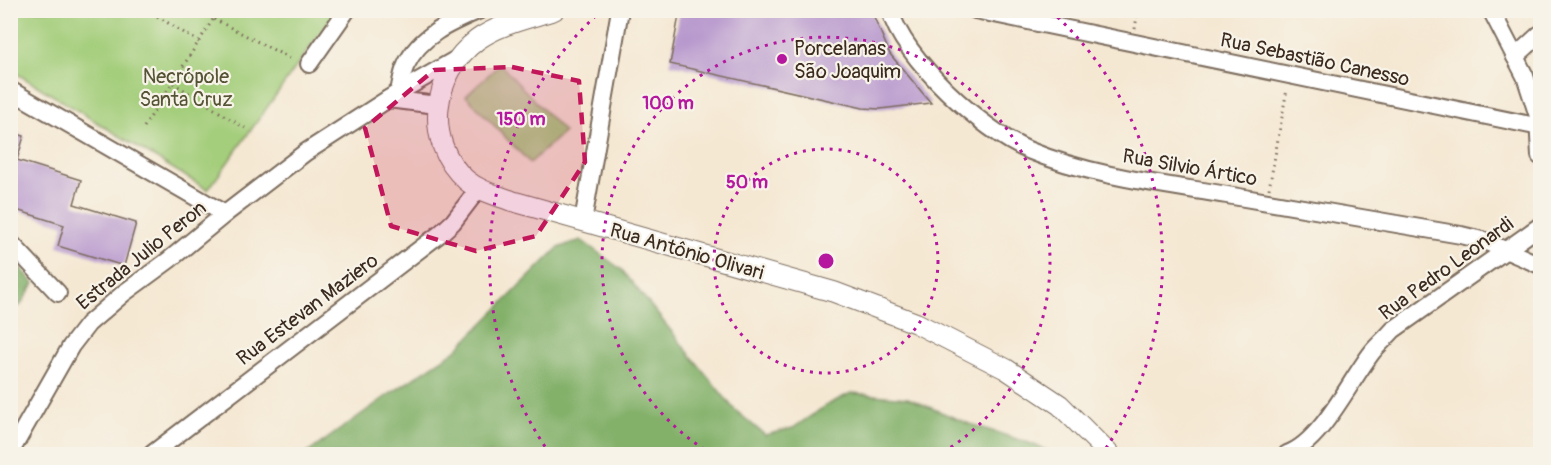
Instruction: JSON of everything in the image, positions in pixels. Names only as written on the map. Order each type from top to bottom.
[{"type":"street","points":[[301,62],[347,10]]},
{"type":"street","points":[[437,105],[393,96],[406,65],[417,48],[430,35],[480,10]]},
{"type":"street","name":"Rua Antônio Olivari","points":[[554,10],[503,26],[477,39],[456,60],[443,85],[437,105],[438,130],[448,156],[465,179],[479,189],[512,201],[834,292],[916,323],[1006,369],[1060,405],[1108,454]]},
{"type":"street","points":[[583,221],[620,10]]},
{"type":"street","name":"Rua Silvio Ártico","points":[[890,10],[899,34],[944,89],[987,126],[1026,149],[1072,166],[1158,184],[1461,235],[1482,240],[1540,265]]},
{"type":"street","name":"Rua Sebastião Canesso","points":[[975,10],[1540,126]]},
{"type":"street","points":[[1491,10],[1525,76],[1540,126],[1540,156]]},
{"type":"street","points":[[1515,57],[1540,34]]},
{"type":"street","name":"Estrada Julio Peron","points":[[10,453],[71,346],[88,324],[124,293],[306,152],[393,96],[456,60]]},
{"type":"street","points":[[10,90],[225,214]]},
{"type":"street","name":"Rua Estevan Maziero","points":[[152,454],[441,233],[453,222],[479,189]]},
{"type":"street","name":"Rua Pedro Leonardi","points":[[1287,454],[1295,452],[1315,436],[1374,351],[1393,330],[1540,226]]},
{"type":"street","points":[[10,242],[58,293]]},
{"type":"street","points":[[10,453],[21,454]]},
{"type":"path","points":[[147,10],[199,42]]},
{"type":"path","points":[[144,127],[219,10]]},
{"type":"path","points":[[213,19],[301,62]]},
{"type":"path","points":[[1267,202],[1290,75]]},
{"type":"path","points":[[173,82],[244,128]]},
{"type":"highlighted area","points":[[512,67],[579,81],[585,162],[536,236],[476,251],[391,226],[365,128],[434,70]]},
{"type":"green space","name":"Necrópole Santa Cruz","points":[[10,11],[336,11],[208,190],[11,70]]},
{"type":"green space","points":[[500,64],[564,132],[530,163],[466,96]]},
{"type":"green space","points":[[581,240],[622,270],[734,409],[765,435],[793,428],[827,405],[851,393],[908,398],[967,423],[1055,454],[306,454],[388,395],[455,351],[558,248]]},
{"type":"green space","points":[[11,257],[34,283],[20,306],[11,301]]},
{"type":"building","name":"Porcelanas São Joaquim","points":[[680,10],[871,10],[890,54],[931,103],[880,109],[863,108],[670,64]]},
{"type":"building","points":[[10,132],[24,136],[17,160],[81,180],[74,204],[136,223],[124,266],[58,246],[64,225],[10,208]]},
{"type":"place","name":"Porcelanas São Joaquim","points":[[782,59]]}]
